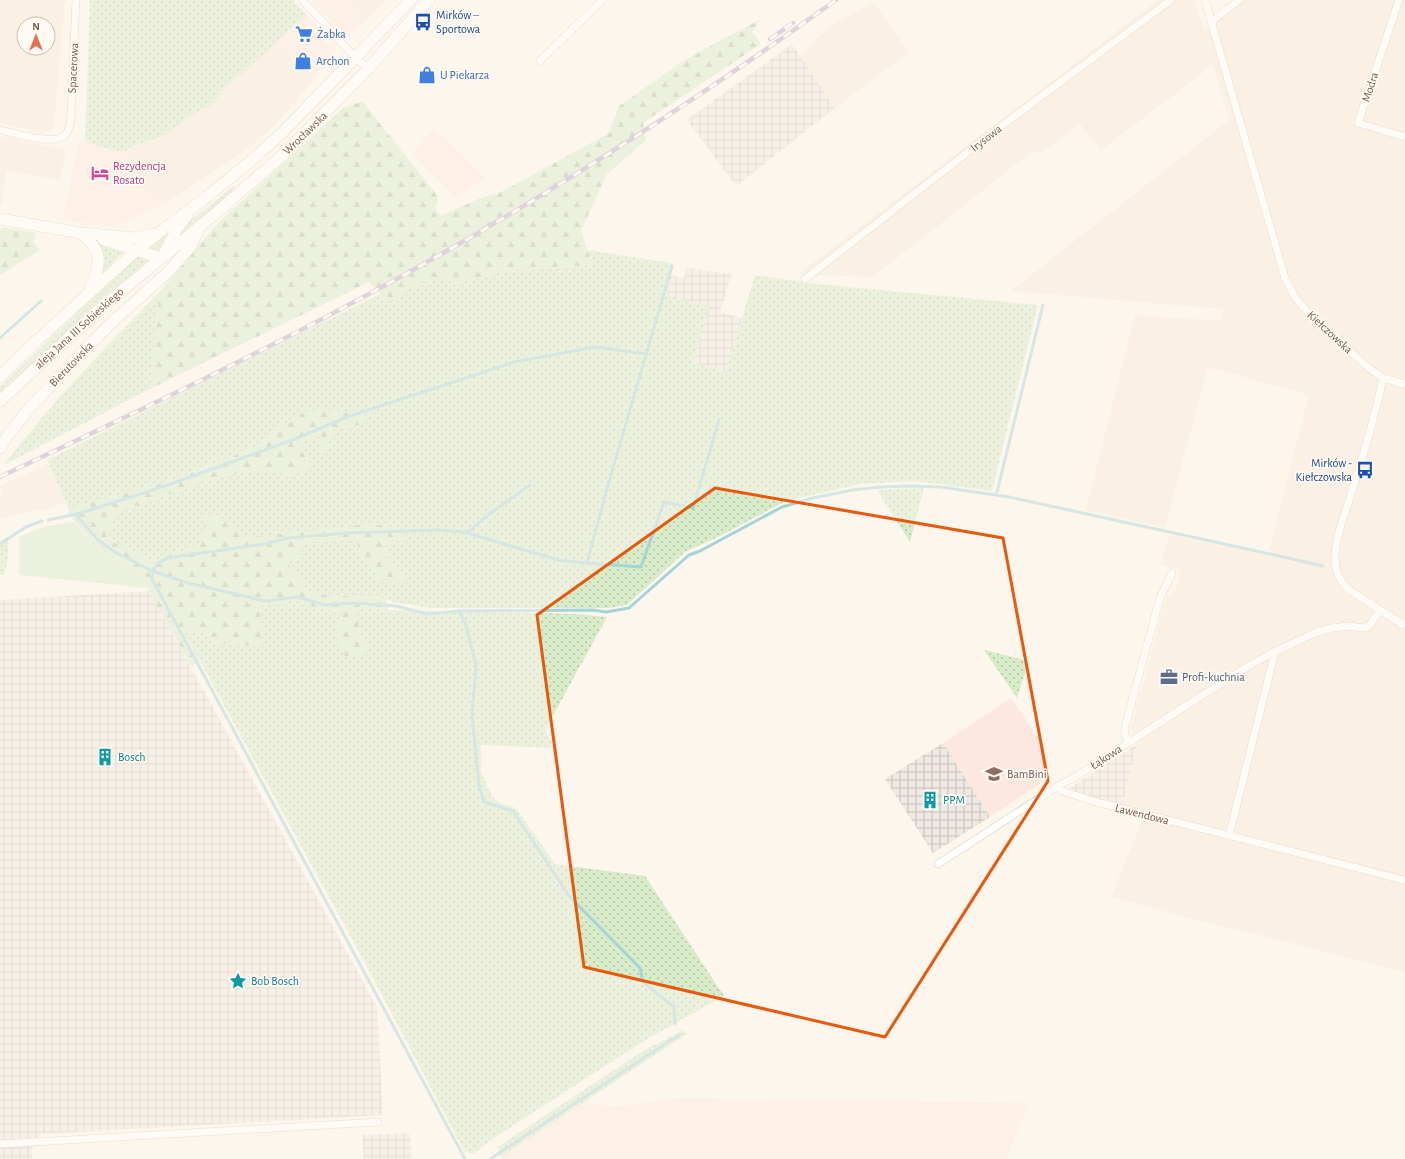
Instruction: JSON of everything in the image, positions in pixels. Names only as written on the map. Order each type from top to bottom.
[{"type":"main road","name":"Wrocławska","points":[[157,235],[253,159],[282,133],[410,0]]},
{"type":"main road","name":"Wrocławska","points":[[165,254],[278,159],[320,119],[368,69],[429,0]]},
{"type":"main road","name":"Wrocławska","points":[[165,254],[178,227],[195,206]]},
{"type":"main road","points":[[0,219],[81,233],[135,238],[157,235]]},
{"type":"main road","name":"Bierutowska","points":[[0,448],[18,422],[109,325],[168,272],[190,246],[200,226]]},
{"type":"main road","points":[[81,233],[137,250],[165,254]]},
{"type":"main road","points":[[81,233],[95,247],[99,258],[97,272],[89,294]]},
{"type":"main road","name":"aleja Jana III Sobieskiego","points":[[0,377],[137,250],[157,235]]},
{"type":"main road","name":"Bierutowska","points":[[150,288],[159,272],[165,254]]},
{"type":"main road","name":"aleja Jana III Sobieskiego","points":[[0,401],[102,307],[165,254]]},
{"type":"street","name":"Spacerowa","points":[[0,130],[50,140],[57,140],[66,136],[69,129],[71,116],[76,0]]},
{"type":"street","points":[[302,0],[322,19],[355,58],[368,69]]},
{"type":"street","points":[[540,61],[602,0]]},
{"type":"street","name":"Irysowa","points":[[805,279],[1000,127],[1171,0]]},
{"type":"street","name":"Kiełczowska","points":[[1205,0],[1285,278],[1291,292],[1310,314],[1364,364],[1383,378]]},
{"type":"street","points":[[1211,22],[1239,0]]},
{"type":"street","name":"Modra","points":[[1405,7],[1398,2],[1358,123],[1405,137]]},
{"type":"street","points":[[1405,384],[1383,378],[1365,450],[1339,536],[1335,559],[1336,571],[1344,585],[1380,611],[1405,626]]},
{"type":"street","points":[[1129,742],[1125,735],[1124,727],[1160,598],[1172,572]]},
{"type":"street","name":"Łąkowa","points":[[938,864],[1244,668],[1317,632],[1348,626],[1364,628],[1369,626],[1380,611]]},
{"type":"street","points":[[1229,836],[1262,711],[1274,652]]},
{"type":"street","name":"Lawendowa","points":[[1058,786],[1062,792],[1090,800],[1405,880]]},
{"type":"street","points":[[0,1144],[378,1122]]},
{"type":"highlighted area","points":[[715,488],[1003,538],[1048,781],[885,1037],[584,967],[537,615]]},
{"type":"shaded area","points":[[0,0],[65,0],[54,128],[44,133],[0,123]]},
{"type":"shaded area","points":[[311,0],[348,0],[367,19],[347,37]]},
{"type":"shaded area","points":[[348,0],[386,0],[367,19]]},
{"type":"shaded area","points":[[1158,0],[1194,0],[1204,31],[1245,0],[1405,0],[1405,972],[1111,897],[1143,818],[1121,812],[1137,744],[1134,732],[1131,728],[1166,597],[1176,590],[1181,570],[1161,564],[1169,535],[1268,554],[1309,395],[1208,367],[1165,528],[1086,510],[1135,315],[1221,321],[1224,309],[1011,291],[1229,120],[1213,65],[1101,150],[1080,124],[1039,154],[1034,150],[873,277],[798,274]]},
{"type":"shaded area","points":[[874,2],[909,52],[835,108],[800,57],[819,36],[836,23]]},
{"type":"shaded area","points":[[307,15],[326,35],[322,39],[328,46],[332,43],[337,47],[314,79],[276,43]]},
{"type":"shaded area","points":[[276,43],[314,79],[277,123],[246,150],[166,203],[134,185],[124,152],[132,146],[161,137],[203,108],[208,108],[230,84]]},
{"type":"shaded area","points":[[792,44],[835,108],[736,186],[687,120]]},
{"type":"shaded area","points":[[434,128],[485,179],[455,197],[412,154]]},
{"type":"shaded area","points":[[0,136],[66,150],[60,180],[6,170],[2,205],[0,204]]},
{"type":"shaded area","points":[[79,140],[100,147],[124,152],[134,185],[166,203],[112,227],[63,220]]},
{"type":"shaded area","points":[[686,268],[732,274],[720,312],[742,318],[726,372],[693,362],[667,295],[672,276],[684,278]]},
{"type":"shaded area","points":[[48,464],[65,502],[46,510],[38,510],[0,519],[0,500],[2,496],[0,486]]},
{"type":"shaded area","points":[[149,591],[377,1007],[383,1115],[40,1134],[32,1149],[32,1159],[0,1159],[0,600]]},
{"type":"shaded area","points":[[1011,698],[1049,754],[1040,784],[990,817],[943,743]]},
{"type":"shaded area","points":[[943,743],[990,817],[933,853],[885,779]]},
{"type":"shaded area","points":[[1137,744],[1122,806],[1067,790]]},
{"type":"shaded area","points":[[681,1098],[1029,1103],[1006,1159],[498,1159],[585,1102],[615,1107]]},
{"type":"shaded area","points":[[410,1133],[411,1159],[364,1159],[362,1135]]},
{"type":"green space","points":[[90,0],[293,0],[307,15],[230,84],[208,108],[203,108],[161,137],[132,146],[124,152],[100,147],[85,141]]},
{"type":"green space","points":[[761,19],[752,32],[761,44],[643,123],[646,140],[607,174],[581,231],[592,265],[503,271],[453,284],[444,276],[404,289],[399,300],[388,301],[369,282],[150,389],[159,293],[217,224],[343,108],[362,101],[436,194],[438,202],[435,208],[441,216],[478,199],[501,192],[609,133],[619,106],[679,64]]},
{"type":"green space","points":[[234,186],[236,189],[177,238],[177,236],[191,220]]},
{"type":"green space","points":[[2,227],[36,233],[33,242],[40,250],[0,275],[0,232]]},
{"type":"green space","points":[[172,229],[162,250],[156,252],[148,249]]},
{"type":"green space","points":[[97,243],[124,252],[102,273],[102,255]]},
{"type":"green space","points":[[587,250],[671,263],[672,276],[667,295],[709,307],[693,362],[726,372],[755,275],[818,284],[1038,305],[992,491],[914,481],[860,484],[786,501],[720,536],[685,552],[627,605],[608,608],[430,608],[392,602],[387,598],[311,594],[288,565],[299,544],[355,538],[360,553],[407,579],[388,557],[385,544],[407,538],[398,526],[241,538],[228,520],[200,546],[152,561],[107,540],[116,512],[229,474],[260,470],[294,476],[309,461],[301,448],[303,440],[322,435],[329,443],[333,429],[360,425],[285,423],[263,444],[176,479],[69,509],[47,460],[380,294],[388,301],[404,289],[444,276],[453,284],[503,271],[592,265]]},
{"type":"green space","points":[[139,256],[148,261],[96,304],[0,394],[0,387],[88,302]]},
{"type":"green space","points":[[159,293],[150,389],[4,465],[78,376]]},
{"type":"green space","points":[[322,410],[366,413],[360,425],[333,430],[329,443],[323,452],[319,447],[322,436],[303,440],[301,448],[309,461],[309,468],[294,476],[260,470],[229,474],[117,512],[107,539],[152,561],[199,546],[206,516],[228,519],[242,538],[362,525],[398,526],[408,538],[385,544],[388,557],[407,579],[396,583],[378,579],[360,553],[355,538],[299,544],[301,554],[289,565],[311,594],[387,598],[388,610],[355,608],[360,632],[368,646],[364,654],[354,657],[345,656],[337,639],[338,627],[344,612],[320,609],[295,601],[260,604],[262,633],[259,646],[218,643],[204,633],[185,632],[200,662],[191,666],[149,591],[143,572],[98,549],[68,513],[69,509],[176,479],[263,444],[285,423],[306,412]]},
{"type":"green space","points":[[924,488],[910,542],[877,490]]},
{"type":"green space","points":[[74,522],[98,549],[143,572],[149,588],[19,575],[19,537],[46,526]]},
{"type":"green space","points":[[8,536],[8,558],[4,575],[0,575],[0,541]]},
{"type":"green space","points":[[295,601],[320,609],[344,612],[338,627],[368,646],[360,632],[355,608],[576,614],[607,617],[545,730],[555,748],[481,745],[481,772],[492,796],[498,802],[516,808],[555,864],[645,876],[724,996],[647,1039],[492,1139],[473,1154],[464,1151],[365,963],[184,632],[204,633],[218,643],[262,633],[260,604]]},
{"type":"green space","points":[[984,650],[1029,661],[1017,698]]},
{"type":"green space","points":[[683,1030],[687,1034],[501,1157],[497,1147],[643,1051]]},
{"type":"waterway","points":[[75,514],[98,540],[115,552],[152,571],[158,564],[167,558],[265,544],[288,538],[347,533],[439,530],[464,532],[558,560],[587,563],[608,485],[672,266]]},
{"type":"waterway","points":[[0,338],[41,301]]},
{"type":"waterway","points":[[997,492],[1043,305]]},
{"type":"waterway","points":[[48,520],[81,513],[171,484],[295,439],[347,417],[514,362],[595,347],[646,354]]},
{"type":"waterway","points":[[587,563],[641,567],[664,502],[693,508],[719,420]]},
{"type":"waterway","points":[[467,533],[488,515],[530,485]]},
{"type":"waterway","points":[[465,1159],[152,579],[152,571],[188,583],[265,601],[298,597],[325,605],[354,603],[396,606],[427,614],[459,611],[593,610],[606,612],[629,608],[689,555],[700,551],[782,507],[813,498],[853,490],[911,486],[941,487],[1009,497],[1323,566]]},
{"type":"waterway","points":[[0,544],[26,527],[42,521]]},
{"type":"waterway","points":[[459,611],[466,625],[476,665],[472,715],[479,786],[484,802],[513,811],[569,896],[640,968],[643,982],[674,1007],[675,1024]]},
{"type":"waterway","points":[[490,1159],[679,1035]]},
{"type":"railway","points":[[0,477],[268,347],[356,301],[480,232],[541,196],[661,120],[720,81],[836,0]]},
{"type":"railway","points":[[770,39],[793,23]]},
{"type":"place","name":"Mirków – Sportowa","points":[[423,22]]},
{"type":"place","name":"Żabka","points":[[304,34]]},
{"type":"place","name":"Archon","points":[[303,61]]},
{"type":"place","name":"U Piekarza","points":[[427,75]]},
{"type":"place","name":"Rezydencja Rosato","points":[[100,173]]},
{"type":"place","name":"Mirków - Kiełczowska","points":[[1365,470]]},
{"type":"place","name":"Profi-kuchnia","points":[[1169,677]]},
{"type":"place","name":"Bosch","points":[[105,757]]},
{"type":"place","name":"BamBini","points":[[994,774]]},
{"type":"place","name":"PPM","points":[[930,800]]},
{"type":"place","name":"Bob Bosch","points":[[238,981]]}]
